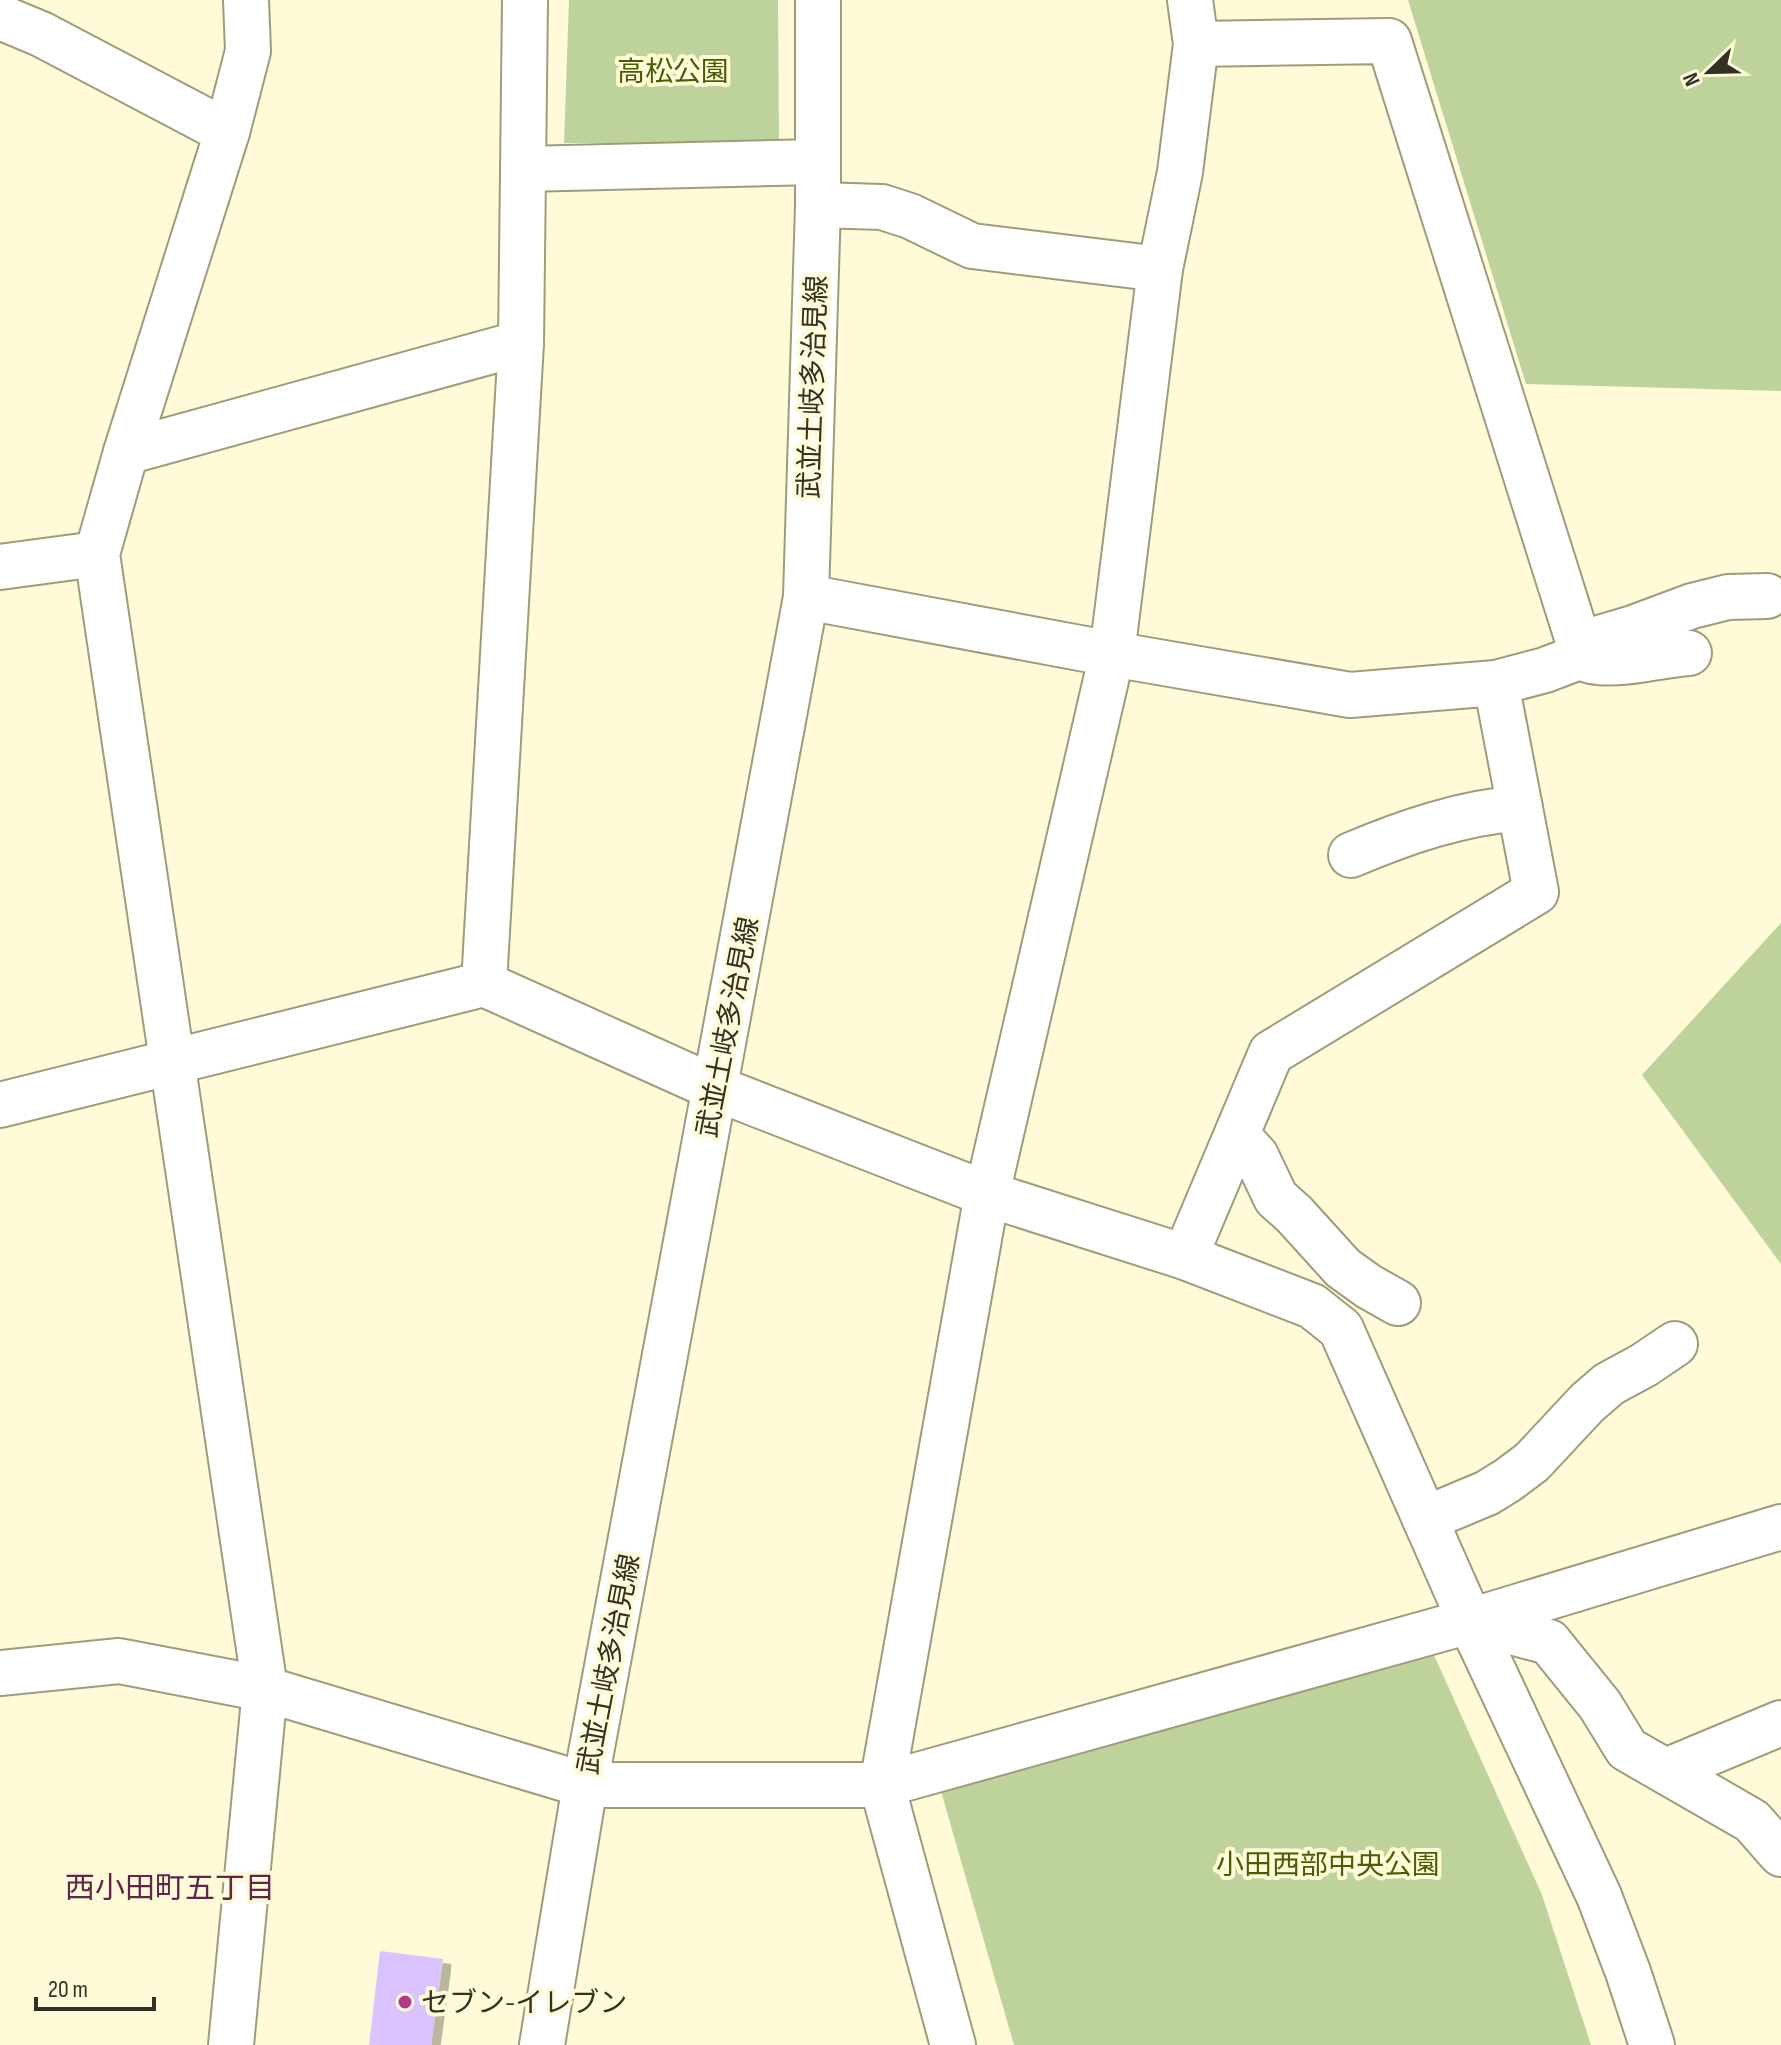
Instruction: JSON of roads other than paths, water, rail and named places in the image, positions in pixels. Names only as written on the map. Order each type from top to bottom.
[{"type":"street","points":[[231,2045],[265,1689],[97,554],[227,132],[248,51],[246,0]]},
{"type":"street","points":[[484,984],[521,343],[525,0]]},
{"type":"street","name":"武並土岐多治見線","points":[[542,2045],[585,1785],[806,597],[817,183],[818,0]]},
{"type":"street","points":[[953,2045],[882,1785],[987,1194],[1112,654],[1160,269],[1180,172],[1196,44],[1190,0]]},
{"type":"street","points":[[0,17],[42,17],[227,132]]},
{"type":"street","points":[[1196,44],[1389,41],[1579,650],[1597,662],[1689,653]]},
{"type":"street","points":[[523,169],[817,183],[910,216],[972,246],[1160,269]]},
{"type":"street","points":[[126,452],[521,343]]},
{"type":"street","points":[[0,567],[97,554]]},
{"type":"street","points":[[806,597],[1350,695],[1496,683],[1545,670],[1579,650],[1692,606],[1728,597],[1767,596]]},
{"type":"street","points":[[1185,1257],[1271,1053],[1536,892],[1496,683]]},
{"type":"street","points":[[1351,855],[1388,839],[1458,817],[1520,808]]},
{"type":"street","points":[[0,1105],[484,984],[715,1088],[987,1194],[1185,1257],[1312,1306],[1341,1329],[1470,1621],[1599,1896],[1652,2045]]},
{"type":"street","points":[[1237,1135],[1256,1156],[1276,1198],[1343,1268],[1398,1303]]},
{"type":"street","points":[[1425,1519],[1487,1493],[1508,1480],[1532,1462],[1609,1384],[1675,1344]]},
{"type":"street","points":[[0,1673],[119,1661],[265,1689],[585,1785],[882,1785],[1470,1621],[1781,1527]]},
{"type":"street","points":[[1470,1621],[1549,1642],[1600,1705],[1627,1749],[1752,1821],[1781,1854]]},
{"type":"street","points":[[1666,1771],[1781,1723]]},
{"type":"place","name":"セブン-イレブン","points":[[405,2002]]},
{"type":"district","name":"西小田町五丁目","points":[[170,1888]]},
{"type":"park label","name":"高松公園","points":[[673,71]]},
{"type":"park label","name":"小田西部中央公園","points":[[1328,1864]]}]
